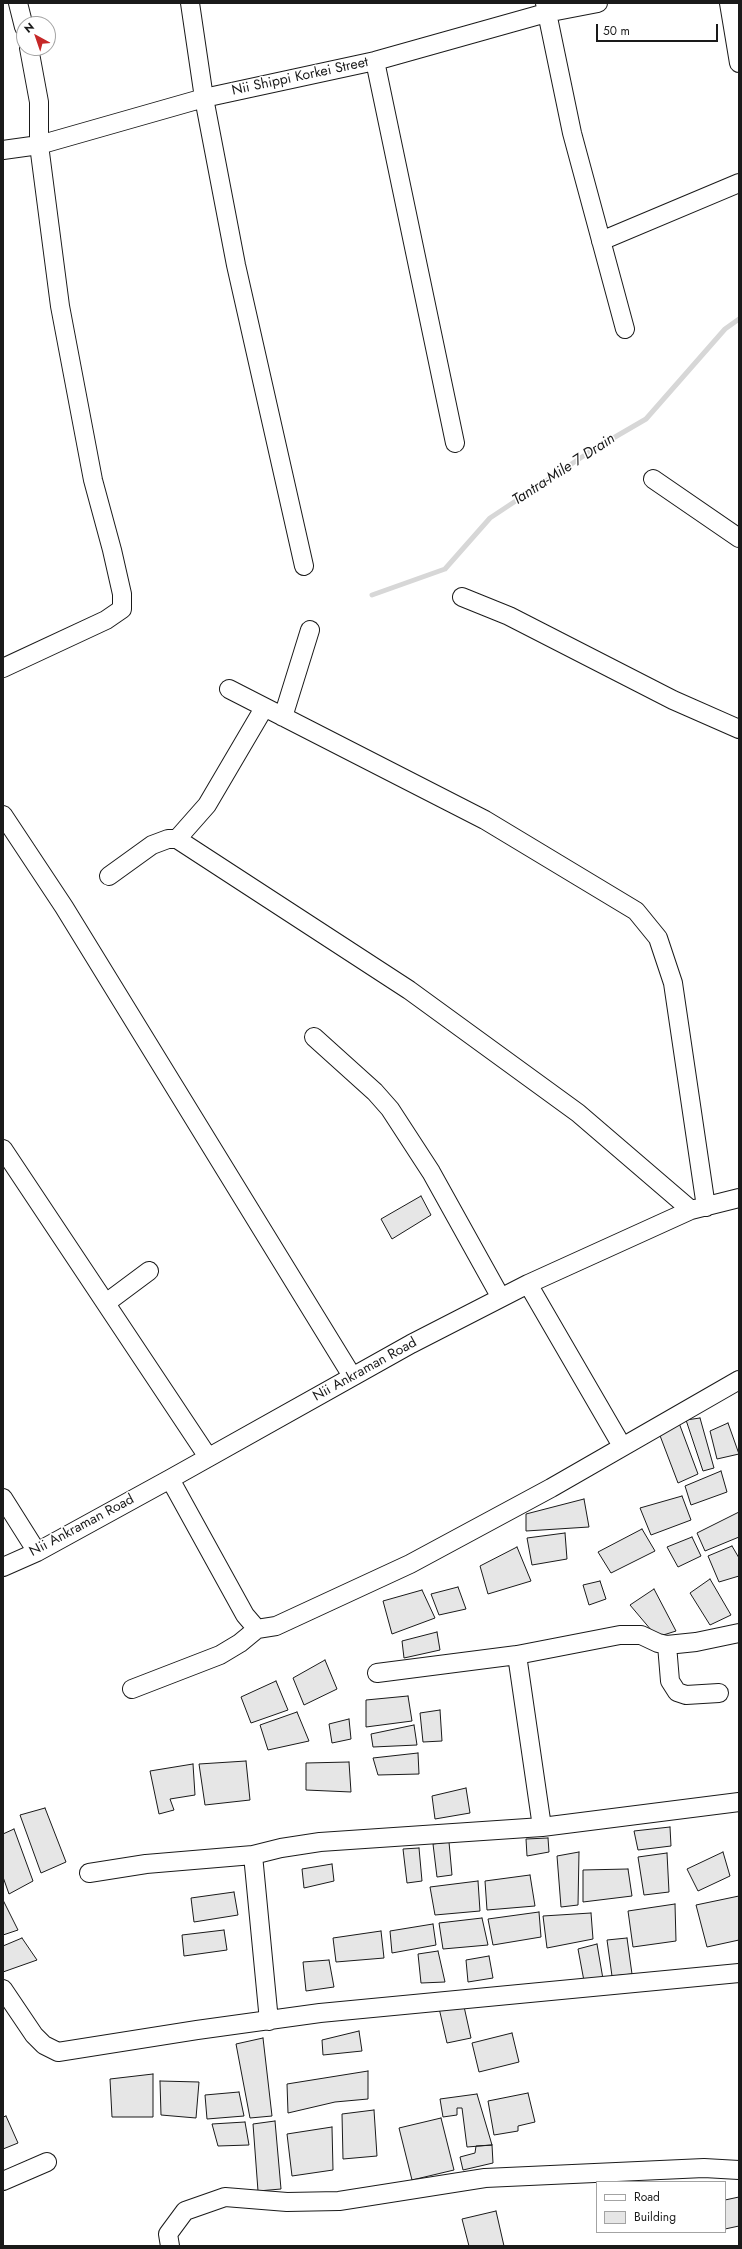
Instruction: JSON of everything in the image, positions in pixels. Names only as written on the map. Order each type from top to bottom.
[{"type":"street","points":[[18,3],[21,16]]},
{"type":"street","points":[[190,3],[204,98],[236,265],[304,566]]},
{"type":"street","name":"Nii Shippi Korkei Street","points":[[3,150],[39,145],[204,98],[375,61],[546,8],[598,3]]},
{"type":"street","points":[[729,3],[739,63]]},
{"type":"street","points":[[546,8],[572,132],[625,329]]},
{"type":"street","points":[[3,668],[106,620],[122,609],[122,594],[93,480],[60,306],[39,145],[39,102],[30,56]]},
{"type":"street","points":[[375,61],[455,443]]},
{"type":"street","points":[[602,241],[739,183]]},
{"type":"street","points":[[653,479],[739,538]]},
{"type":"street","points":[[462,597],[509,616],[672,700],[739,729]]},
{"type":"street","points":[[283,717],[310,630]]},
{"type":"street","points":[[229,689],[484,820],[636,911],[658,938],[674,983],[699,1208]]},
{"type":"street","points":[[176,839],[207,805],[264,708]]},
{"type":"street","points":[[3,815],[68,914],[352,1376]]},
{"type":"street","points":[[109,876],[152,845],[168,839],[176,839],[415,995],[578,1113],[699,1208]]},
{"type":"street","points":[[314,1037],[375,1092],[397,1120],[431,1172],[501,1298]]},
{"type":"street","points":[[3,1149],[208,1457]]},
{"type":"street","name":"Nii Ankraman Road","points":[[3,1567],[37,1552],[352,1376],[528,1284],[699,1208],[739,1198]]},
{"type":"street","points":[[106,1302],[149,1271]]},
{"type":"street","points":[[528,1284],[622,1446]]},
{"type":"street","points":[[132,1689],[220,1655],[240,1643],[256,1629],[276,1626],[410,1564],[551,1488],[739,1380]]},
{"type":"street","points":[[170,1479],[245,1616],[256,1629]]},
{"type":"street","points":[[3,1498],[37,1552]]},
{"type":"street","points":[[377,1673],[517,1655],[632,1634],[667,1645],[696,1642],[739,1633]]},
{"type":"street","points":[[667,1645],[670,1681],[677,1692],[686,1695],[719,1693]]},
{"type":"street","points":[[517,1655],[542,1827]]},
{"type":"street","points":[[89,1873],[146,1864],[253,1855],[281,1848],[345,1840],[542,1827],[739,1802]]},
{"type":"street","points":[[253,1855],[269,2022]]},
{"type":"street","points":[[3,1989],[34,2034],[44,2045],[58,2052],[197,2030],[269,2022],[320,2013],[739,1974]]},
{"type":"street","points":[[3,2181],[47,2162]]},
{"type":"street","points":[[170,2246],[168,2234],[184,2211],[225,2197],[287,2202],[339,2201],[485,2178],[673,2169],[739,2170]]},
{"type":"building","points":[[421,1196],[431,1215],[392,1239],[381,1219]]},
{"type":"building","points":[[700,1418],[714,1468],[703,1471],[686,1420]]},
{"type":"building","points":[[679,1423],[698,1474],[678,1483],[659,1433]]},
{"type":"building","points":[[728,1423],[739,1454],[717,1459],[710,1431]]},
{"type":"building","points":[[721,1471],[727,1492],[691,1505],[685,1486]]},
{"type":"building","points":[[682,1496],[691,1520],[651,1535],[640,1508]]},
{"type":"building","points":[[584,1499],[589,1527],[526,1531],[526,1514]]},
{"type":"building","points":[[739,1512],[739,1537],[705,1551],[697,1533]]},
{"type":"building","points":[[642,1529],[655,1551],[611,1573],[598,1552]]},
{"type":"building","points":[[565,1533],[567,1559],[532,1565],[527,1538]]},
{"type":"building","points":[[692,1537],[701,1556],[678,1567],[667,1547]]},
{"type":"building","points":[[732,1546],[739,1558],[739,1576],[719,1582],[708,1556]]},
{"type":"building","points":[[517,1547],[531,1581],[488,1594],[480,1566]]},
{"type":"building","points":[[710,1579],[731,1615],[710,1625],[690,1593]]},
{"type":"building","points":[[600,1581],[606,1599],[589,1605],[583,1585]]},
{"type":"building","points":[[458,1587],[466,1609],[439,1615],[431,1594]]},
{"type":"building","points":[[654,1589],[676,1631],[657,1637],[630,1605]]},
{"type":"building","points":[[422,1590],[435,1618],[392,1634],[383,1601]]},
{"type":"building","points":[[437,1632],[440,1650],[404,1658],[402,1641]]},
{"type":"building","points":[[325,1660],[337,1689],[304,1705],[293,1678]]},
{"type":"building","points":[[276,1681],[288,1710],[251,1723],[241,1697]]},
{"type":"building","points":[[408,1696],[412,1721],[366,1727],[366,1700]]},
{"type":"building","points":[[440,1710],[442,1741],[423,1742],[420,1713]]},
{"type":"building","points":[[297,1712],[309,1741],[268,1750],[260,1725]]},
{"type":"building","points":[[349,1719],[351,1739],[332,1743],[329,1724]]},
{"type":"building","points":[[414,1725],[417,1745],[373,1747],[371,1734]]},
{"type":"building","points":[[418,1753],[419,1774],[378,1775],[373,1758]]},
{"type":"building","points":[[246,1761],[250,1800],[205,1805],[199,1764]]},
{"type":"building","points":[[349,1762],[351,1792],[306,1790],[306,1763]]},
{"type":"building","points":[[193,1764],[195,1795],[170,1799],[174,1810],[159,1814],[150,1771]]},
{"type":"building","points":[[466,1788],[470,1813],[435,1819],[432,1796]]},
{"type":"building","points":[[45,1808],[66,1862],[41,1873],[20,1815]]},
{"type":"building","points":[[670,1827],[671,1846],[638,1850],[634,1831]]},
{"type":"building","points":[[14,1829],[33,1881],[9,1894],[3,1877],[3,1834]]},
{"type":"building","points":[[548,1838],[549,1852],[527,1856],[526,1839]]},
{"type":"building","points":[[449,1842],[452,1875],[437,1877],[433,1844]]},
{"type":"building","points":[[419,1848],[422,1881],[407,1883],[403,1849]]},
{"type":"building","points":[[579,1852],[578,1905],[561,1907],[557,1856]]},
{"type":"building","points":[[723,1852],[730,1876],[698,1891],[687,1869]]},
{"type":"building","points":[[667,1853],[669,1892],[644,1895],[638,1857]]},
{"type":"building","points":[[332,1864],[334,1881],[304,1888],[302,1869]]},
{"type":"building","points":[[628,1869],[632,1896],[583,1902],[583,1870]]},
{"type":"building","points":[[530,1875],[535,1906],[487,1910],[485,1881]]},
{"type":"building","points":[[478,1881],[480,1911],[435,1915],[430,1887]]},
{"type":"building","points":[[234,1892],[238,1915],[194,1922],[191,1898]]},
{"type":"building","points":[[739,1896],[739,1940],[707,1947],[696,1905]]},
{"type":"building","points":[[3,1900],[18,1930],[3,1935]]},
{"type":"building","points":[[675,1904],[676,1941],[633,1947],[628,1911]]},
{"type":"building","points":[[539,1912],[541,1937],[493,1945],[488,1919]]},
{"type":"building","points":[[591,1913],[593,1939],[547,1948],[543,1916]]},
{"type":"building","points":[[482,1918],[488,1945],[443,1949],[439,1923]]},
{"type":"building","points":[[433,1924],[436,1945],[392,1953],[390,1931]]},
{"type":"building","points":[[224,1930],[227,1950],[184,1956],[182,1935]]},
{"type":"building","points":[[381,1931],[384,1958],[336,1962],[333,1938]]},
{"type":"building","points":[[22,1938],[37,1960],[3,1972],[3,1946]]},
{"type":"building","points":[[627,1938],[632,1974],[612,1976],[607,1940]]},
{"type":"building","points":[[597,1944],[603,1979],[584,1981],[578,1949]]},
{"type":"building","points":[[438,1951],[445,1982],[421,1983],[418,1954]]},
{"type":"building","points":[[489,1956],[493,1978],[468,1982],[466,1960]]},
{"type":"building","points":[[329,1960],[334,1987],[306,1991],[303,1962]]},
{"type":"building","points":[[463,2002],[471,2038],[447,2043],[439,2008]]},
{"type":"building","points":[[359,2031],[362,2051],[323,2055],[322,2040]]},
{"type":"building","points":[[512,2033],[519,2062],[479,2072],[472,2043]]},
{"type":"building","points":[[263,2038],[272,2116],[250,2118],[236,2044]]},
{"type":"building","points":[[368,2071],[368,2099],[335,2102],[288,2113],[287,2084]]},
{"type":"building","points":[[153,2074],[153,2117],[112,2117],[110,2079]]},
{"type":"building","points":[[160,2081],[199,2082],[196,2118],[161,2115]]},
{"type":"building","points":[[239,2092],[244,2116],[207,2119],[205,2095]]},
{"type":"building","points":[[528,2093],[535,2122],[518,2126],[518,2131],[494,2135],[488,2101]]},
{"type":"building","points":[[477,2094],[492,2145],[467,2147],[462,2108],[457,2108],[457,2115],[443,2117],[440,2099]]},
{"type":"building","points":[[374,2110],[377,2156],[343,2159],[342,2114]]},
{"type":"building","points":[[6,2116],[18,2143],[3,2149],[3,2117]]},
{"type":"building","points":[[441,2118],[454,2170],[412,2180],[399,2128]]},
{"type":"building","points":[[275,2121],[281,2189],[258,2191],[253,2124]]},
{"type":"building","points":[[245,2122],[249,2145],[218,2146],[212,2124]]},
{"type":"building","points":[[332,2127],[333,2170],[292,2176],[287,2134]]},
{"type":"building","points":[[492,2145],[493,2163],[463,2170],[460,2157],[475,2153],[476,2146]]},
{"type":"building","points":[[739,2197],[739,2226],[726,2229],[726,2200]]},
{"type":"building","points":[[496,2211],[504,2246],[469,2246],[462,2219]]},
{"type":"waterway","name":"Tantra-Mile 7 Drain","points":[[372,595],[445,569],[490,518],[591,451],[646,419],[725,329],[739,319]]}]
